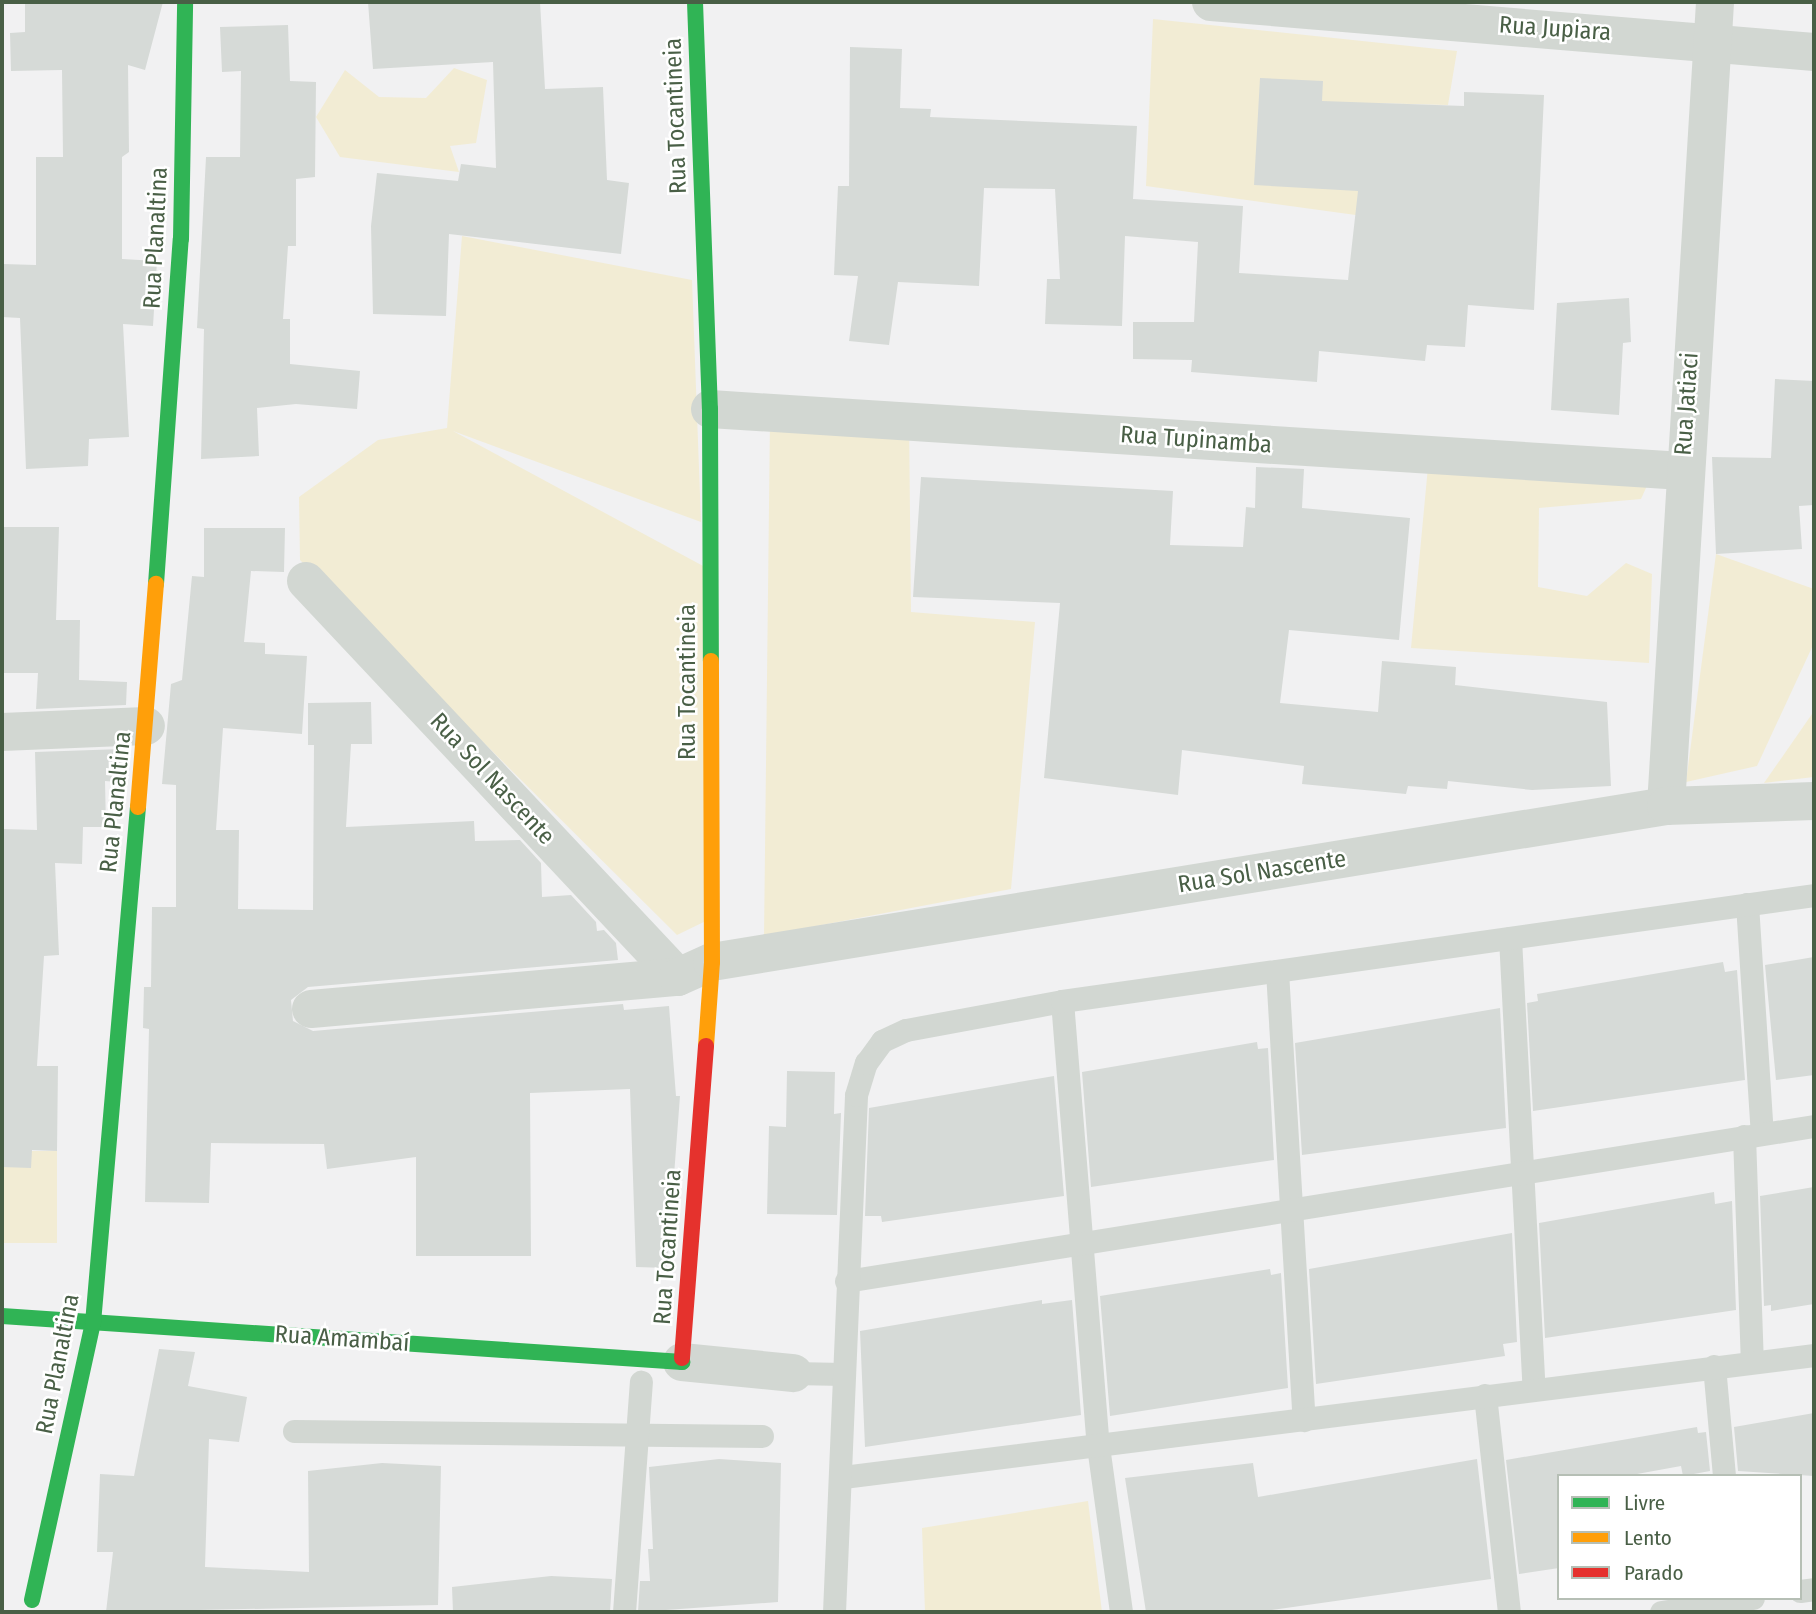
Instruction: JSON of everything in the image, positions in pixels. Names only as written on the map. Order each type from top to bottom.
[{"type":"street","name":"Rua Planaltina","points":[[32,1600],[93,1322],[108,1110],[146,726],[181,239],[185,2]]},
{"type":"street","name":"Rua Tocantineia","points":[[682,1362],[710,409],[695,2]]},
{"type":"street","name":"Rua Jupiara","points":[[1211,2],[1712,41],[1814,52]]},
{"type":"street","name":"Rua Jatiaci","points":[[1666,806],[1683,471],[1715,2]]},
{"type":"street","name":"Rua Tupinamba","points":[[710,409],[1683,471]]},
{"type":"street","name":"Rua Sol Nascente","points":[[306,581],[695,969],[1666,806],[1814,801]]},
{"type":"street","points":[[2,733],[146,726]]},
{"type":"street","points":[[311,1009],[695,969]]},
{"type":"street","name":"Rua Amambaí","points":[[2,1316],[642,1371],[682,1362]]},
{"type":"street","points":[[682,1362],[793,1373]]},
{"type":"lane","points":[[834,1612],[843,1477],[846,1280],[856,1095],[866,1063],[882,1041],[906,1030],[1062,1001],[1814,895]]},
{"type":"lane","points":[[1747,904],[1753,1135],[1752,1361]]},
{"type":"lane","points":[[1510,938],[1534,1389]]},
{"type":"lane","points":[[1278,971],[1304,1420]]},
{"type":"lane","points":[[1062,1001],[1098,1446],[1121,1612]]},
{"type":"lane","points":[[846,1280],[1080,1239],[1523,1173],[1814,1126]]},
{"type":"lane","points":[[843,1477],[1814,1355]]},
{"type":"lane","points":[[1714,1366],[1724,1474]]},
{"type":"lane","points":[[624,1612],[642,1371]]},
{"type":"lane","points":[[793,1373],[843,1374]]},
{"type":"lane","points":[[1485,1395],[1509,1612]]},
{"type":"lane","points":[[293,1431],[762,1436]]},
{"type":"lane","points":[[1661,1612],[1737,1600]]},
{"type":"shaded area","points":[[1153,19],[1457,51],[1448,105],[1374,103],[1363,216],[1146,186]]},
{"type":"shaded area","points":[[454,68],[487,80],[476,143],[450,146],[459,172],[340,157],[316,117],[345,70],[379,97],[426,98]]},
{"type":"shaded area","points":[[462,236],[692,280],[701,522],[453,431],[705,567],[712,918],[677,935],[300,560],[299,497],[378,440],[447,428]]},
{"type":"shaded area","points":[[909,415],[911,612],[1035,622],[1011,889],[764,936],[770,419]]},
{"type":"shaded area","points":[[1429,456],[1650,479],[1641,499],[1539,508],[1538,587],[1587,596],[1626,563],[1652,574],[1649,663],[1411,648]]},
{"type":"shaded area","points":[[1716,554],[1814,589],[1814,643],[1757,766],[1686,782]]},
{"type":"shaded area","points":[[1812,714],[1814,777],[1764,783]]},
{"type":"shaded area","points":[[2,1151],[57,1151],[57,1243],[2,1243]]},
{"type":"shaded area","points":[[1088,1501],[1102,1612],[925,1612],[922,1528]]},
{"type":"building","points":[[25,2],[163,2],[145,70],[128,65],[129,152],[122,157],[122,259],[157,261],[153,326],[123,324],[129,437],[89,439],[88,466],[26,469],[20,318],[2,317],[3,264],[36,265],[36,157],[63,157],[62,70],[11,71],[10,33],[25,32]]},
{"type":"building","points":[[368,2],[540,2],[545,89],[603,87],[607,180],[629,183],[621,254],[449,234],[446,316],[373,314],[371,226],[377,173],[458,181],[461,164],[496,168],[493,62],[373,69]]},
{"type":"building","points":[[288,25],[290,81],[316,82],[315,177],[296,179],[296,246],[288,246],[283,319],[290,319],[290,364],[360,371],[357,409],[296,404],[257,408],[259,456],[201,459],[204,329],[197,328],[206,157],[240,157],[241,71],[222,72],[220,27]]},
{"type":"building","points":[[850,47],[902,49],[900,108],[931,109],[930,117],[1137,126],[1133,199],[1243,206],[1239,273],[1348,280],[1358,191],[1254,185],[1260,78],[1323,81],[1322,101],[1464,106],[1464,92],[1544,95],[1534,310],[1468,305],[1465,347],[1427,345],[1425,361],[1319,351],[1317,382],[1191,372],[1192,360],[1133,359],[1133,322],[1194,322],[1198,242],[1125,236],[1122,326],[1045,324],[1047,279],[1060,279],[1055,189],[984,188],[979,286],[898,282],[889,345],[849,341],[858,276],[834,275],[838,186],[849,186]]},
{"type":"building","points":[[1629,298],[1631,342],[1623,343],[1619,415],[1551,410],[1557,303]]},
{"type":"building","points":[[1775,379],[1814,381],[1814,505],[1799,506],[1802,549],[1716,554],[1712,457],[1771,458]]},
{"type":"building","points":[[1256,467],[1304,469],[1302,508],[1410,518],[1399,640],[1289,630],[1280,703],[1378,712],[1382,661],[1456,667],[1455,685],[1607,702],[1611,786],[1532,790],[1448,781],[1447,789],[1408,786],[1406,794],[1302,784],[1304,766],[1182,750],[1178,795],[1044,778],[1060,603],[913,597],[921,477],[1173,491],[1170,545],[1243,547],[1246,507],[1255,508]]},
{"type":"building","points":[[2,527],[59,527],[56,620],[80,620],[79,680],[127,682],[126,705],[36,709],[38,673],[2,673]]},
{"type":"building","points":[[204,528],[285,528],[284,572],[251,571],[244,642],[265,643],[265,654],[307,656],[302,734],[223,728],[216,830],[239,830],[238,909],[313,910],[314,745],[308,745],[308,703],[371,702],[372,744],[351,744],[346,827],[474,821],[475,841],[520,840],[541,863],[542,897],[571,895],[596,922],[597,931],[604,930],[616,943],[618,960],[308,987],[291,1000],[293,1021],[313,1031],[623,1004],[624,1010],[669,1006],[676,1096],[680,1096],[667,1268],[636,1267],[630,1089],[530,1093],[531,1256],[416,1256],[416,1157],[327,1169],[324,1144],[211,1143],[209,1203],[145,1202],[149,1029],[143,1028],[144,987],[151,987],[152,907],[176,907],[176,785],[162,784],[171,684],[182,680],[192,576],[204,577]]},
{"type":"building","points":[[122,749],[118,782],[105,781],[106,827],[83,827],[82,864],[55,863],[59,955],[44,956],[37,1066],[58,1066],[57,1151],[32,1150],[31,1168],[2,1167],[2,829],[37,830],[35,752]]},
{"type":"building","points":[[1814,957],[1814,1075],[1776,1080],[1765,965]]},
{"type":"building","points":[[1723,962],[1725,972],[1737,970],[1745,1080],[1533,1111],[1527,1003],[1538,1001],[1537,994]]},
{"type":"building","points":[[1500,1008],[1506,1128],[1302,1155],[1295,1043]]},
{"type":"building","points":[[1257,1042],[1258,1049],[1268,1048],[1274,1160],[1091,1187],[1082,1072]]},
{"type":"building","points":[[787,1071],[835,1072],[834,1114],[841,1113],[837,1215],[767,1214],[769,1126],[786,1127]]},
{"type":"building","points":[[1054,1076],[1064,1196],[882,1222],[881,1216],[865,1216],[869,1108]]},
{"type":"building","points":[[1814,1187],[1814,1304],[1771,1311],[1771,1305],[1764,1306],[1760,1196]]},
{"type":"building","points":[[1714,1192],[1715,1204],[1732,1201],[1736,1310],[1545,1338],[1539,1223]]},
{"type":"building","points":[[1512,1233],[1517,1342],[1503,1344],[1505,1356],[1316,1384],[1309,1269]]},
{"type":"building","points":[[1270,1269],[1271,1275],[1281,1273],[1288,1388],[1110,1416],[1100,1296]]},
{"type":"building","points":[[1042,1300],[1042,1304],[1072,1300],[1081,1415],[865,1447],[860,1331]]},
{"type":"building","points":[[159,1349],[195,1352],[188,1386],[247,1397],[239,1442],[209,1439],[205,1567],[309,1572],[308,1471],[382,1463],[441,1466],[438,1605],[106,1612],[113,1552],[97,1552],[100,1474],[134,1476]]},
{"type":"building","points":[[1814,1413],[1814,1476],[1738,1471],[1734,1427]]},
{"type":"building","points":[[1697,1427],[1698,1433],[1706,1432],[1710,1471],[1683,1474],[1681,1466],[1637,1474],[1557,1474],[1557,1568],[1519,1574],[1506,1460]]},
{"type":"building","points":[[719,1459],[781,1463],[778,1602],[638,1612],[640,1581],[650,1581],[648,1549],[653,1549],[649,1467]]},
{"type":"building","points":[[1477,1459],[1491,1579],[1258,1612],[1146,1612],[1125,1478],[1253,1463],[1258,1497]]},
{"type":"building","points":[[551,1576],[612,1579],[610,1612],[453,1612],[452,1587]]},
{"type":"traffic: fast","points":[[156,584],[181,239],[185,2]]},
{"type":"traffic: fast","points":[[695,2],[710,409],[711,661]]},
{"type":"traffic: fast","points":[[32,1600],[93,1323],[138,807]]},
{"type":"traffic: fast","points":[[2,1316],[682,1362],[682,1358]]},
{"type":"traffic: slow","points":[[138,807],[156,584]]},
{"type":"traffic: slow","points":[[706,1046],[712,962],[711,661]]},
{"type":"traffic: jam","points":[[682,1358],[706,1046]]}]
